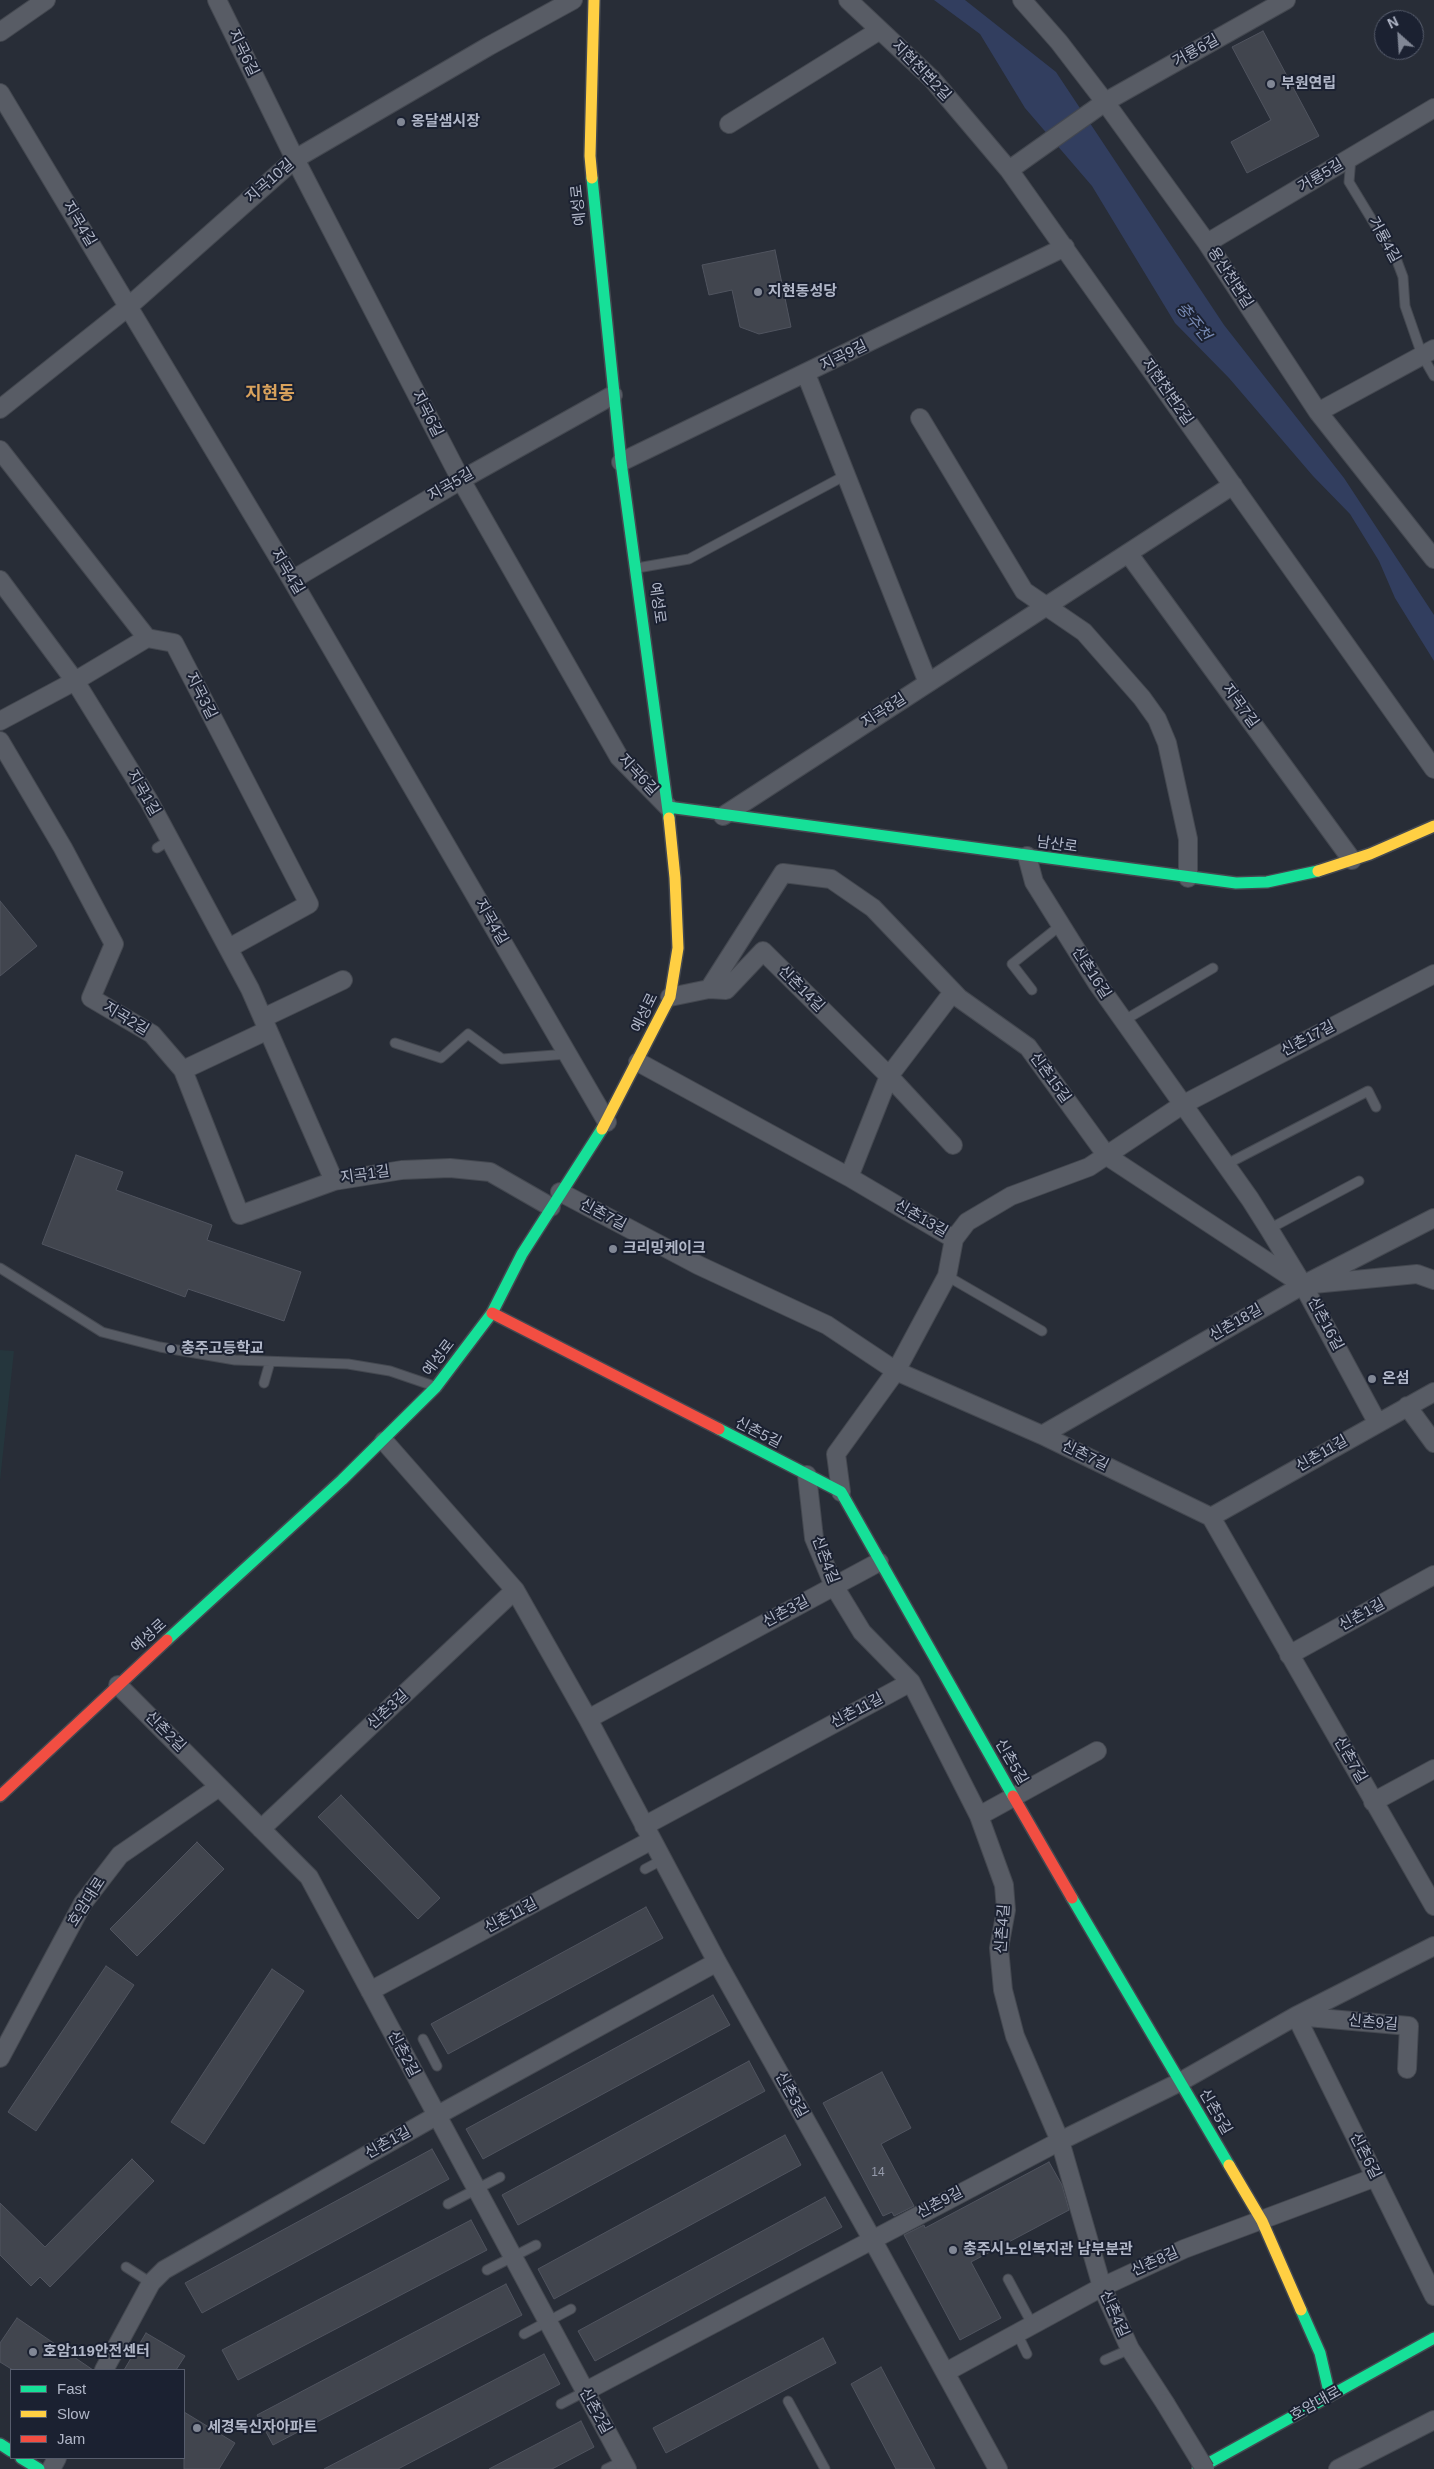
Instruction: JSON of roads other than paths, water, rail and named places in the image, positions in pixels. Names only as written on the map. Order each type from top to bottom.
[{"type":"street","points":[[0,32],[46,0]]},
{"type":"street","name":"지곡6길","points":[[217,0],[295,159],[461,480],[619,757],[668,808]]},
{"type":"street","name":"지곡10길","points":[[0,409],[128,307],[295,159],[489,46],[573,0]]},
{"type":"street","name":"예성로","points":[[0,1796],[384,1441],[436,1387],[492,1313],[522,1254],[555,1199],[608,1122],[670,997],[678,948],[675,878],[668,808],[613,395],[590,156],[594,0]]},
{"type":"street","name":"지현천변2길","points":[[848,0],[932,79],[1009,170],[1434,769]]},
{"type":"street","name":"용산천변길","points":[[1022,0],[1059,42],[1105,102],[1208,243],[1318,412],[1434,558]]},
{"type":"street","name":"거룡6길","points":[[1009,170],[1105,102],[1286,0]]},
{"type":"street","name":"지현천변2길","points":[[729,124],[880,30]]},
{"type":"street","name":"지곡4길","points":[[0,93],[292,580],[608,1122]]},
{"type":"street","name":"거룡5길","points":[[1208,243],[1434,108]]},
{"type":"street","name":"지곡9길","points":[[621,462],[1065,247]]},
{"type":"street","points":[[1318,412],[1428,352]]},
{"type":"street","points":[[806,374],[928,683]]},
{"type":"street","name":"지곡5길","points":[[292,580],[461,480],[613,395]]},
{"type":"street","points":[[920,418],[1024,591],[1084,632],[1142,698],[1157,719],[1167,743],[1188,839],[1188,878]]},
{"type":"street","points":[[0,450],[147,638],[75,681],[0,721]]},
{"type":"street","name":"지곡8길","points":[[723,816],[1233,485]]},
{"type":"street","name":"지곡7길","points":[[1128,553],[1352,860]]},
{"type":"street","name":"지곡1길","points":[[0,580],[75,681],[149,801],[163,844],[229,948],[266,1024],[334,1181],[402,1170],[450,1168],[490,1172],[555,1199]]},
{"type":"street","name":"지곡3길","points":[[147,638],[174,643],[309,904],[229,948]]},
{"type":"street","name":"지곡2길","points":[[0,740],[63,848],[114,944],[91,998],[152,1034],[183,1070],[240,1215],[334,1181]]},
{"type":"street","name":"남산로","points":[[668,808],[1236,883],[1267,882],[1330,868],[1434,826]]},
{"type":"street","name":"신촌16길","points":[[1027,856],[1034,882],[1061,925],[1123,1020],[1269,1228],[1303,1285],[1377,1422]]},
{"type":"street","name":"신촌15길","points":[[709,989],[783,873],[831,879],[873,908],[953,992],[1028,1047],[1107,1156],[1303,1285]]},
{"type":"street","name":"신촌14길","points":[[709,989],[726,990],[763,951],[889,1076],[953,1145]]},
{"type":"street","name":"신촌17길","points":[[954,1239],[967,1222],[1011,1196],[1090,1167],[1182,1105],[1434,974]]},
{"type":"street","points":[[183,1070],[343,980]]},
{"type":"street","points":[[670,997],[709,989]]},
{"type":"street","points":[[849,1177],[889,1076],[953,992]]},
{"type":"street","name":"신촌13길","points":[[638,1062],[849,1177],[954,1239],[947,1276],[896,1371],[836,1454],[841,1492]]},
{"type":"street","name":"신촌7길","points":[[555,1199],[826,1325],[896,1371],[1042,1435],[1211,1517],[1434,1906]]},
{"type":"street","name":"신촌18길","points":[[1042,1435],[1303,1285],[1434,1218]]},
{"type":"street","points":[[1303,1285],[1417,1274],[1434,1280]]},
{"type":"street","name":"신촌5길","points":[[492,1313],[841,1492],[1013,1797],[1262,2221],[1320,2353],[1330,2396]]},
{"type":"street","name":"신촌11길","points":[[1211,1517],[1377,1422],[1434,1392]]},
{"type":"street","points":[[1407,1406],[1434,1443]]},
{"type":"street","name":"신촌3길","points":[[384,1441],[515,1590],[588,1719],[717,1962],[946,2372],[998,2469]]},
{"type":"street","name":"신촌4길","points":[[807,1475],[814,1538],[834,1586],[862,1632],[911,1682],[979,1816],[1004,1885],[1006,1910],[999,1948],[1003,1990],[1015,2036],[1060,2141],[1102,2287],[1130,2349],[1205,2469]]},
{"type":"street","name":"신촌3길","points":[[588,1719],[879,1562]]},
{"type":"street","name":"신촌1길","points":[[1290,1655],[1434,1575]]},
{"type":"street","name":"신촌3길","points":[[261,1830],[515,1590]]},
{"type":"street","name":"신촌11길","points":[[370,1991],[911,1682]]},
{"type":"street","name":"신촌2길","points":[[118,1685],[308,1877],[546,2322],[625,2465]]},
{"type":"street","points":[[979,1816],[1097,1751]]},
{"type":"street","points":[[1373,1802],[1434,1769]]},
{"type":"street","name":"호암대로","points":[[0,2058],[83,1903],[120,1855],[220,1788]]},
{"type":"street","name":"신촌9길","points":[[584,2392],[1060,2141],[1180,2082],[1296,2016],[1434,1946]]},
{"type":"street","name":"신촌1길","points":[[105,2369],[151,2283],[164,2270],[189,2254],[436,2116],[717,1962]]},
{"type":"street","name":"신촌9길","points":[[1296,2016],[1409,2026],[1408,2069]]},
{"type":"street","name":"신촌6길","points":[[1296,2016],[1434,2296]]},
{"type":"street","name":"신촌8길","points":[[946,2372],[1102,2287],[1184,2249],[1376,2177]]},
{"type":"street","name":"호암대로","points":[[1198,2469],[1434,2338]]},
{"type":"street","points":[[1338,2469],[1434,2420]]},
{"type":"street","points":[[24,2459],[39,2469]]},
{"type":"lane","name":"거룡4길","points":[[1351,158],[1349,182],[1397,261],[1403,277],[1405,306],[1428,352],[1434,376]]},
{"type":"lane","points":[[637,568],[689,559],[846,475]]},
{"type":"lane","points":[[1032,990],[1012,964],[1061,925]]},
{"type":"lane","points":[[1123,1020],[1213,968]]},
{"type":"lane","points":[[395,1043],[441,1058],[468,1034],[502,1059],[568,1054]]},
{"type":"lane","points":[[1225,1164],[1368,1091],[1376,1107]]},
{"type":"lane","points":[[1269,1228],[1359,1181]]},
{"type":"lane","points":[[0,1268],[102,1332],[160,1348],[235,1360],[356,1366],[390,1371],[436,1387]]},
{"type":"lane","points":[[947,1276],[1042,1331]]},
{"type":"lane","points":[[264,1383],[270,1362]]},
{"type":"lane","points":[[645,1869],[662,1860]]},
{"type":"lane","points":[[423,2040],[437,2066]]},
{"type":"lane","points":[[448,2204],[500,2177]]},
{"type":"lane","points":[[487,2270],[536,2245]]},
{"type":"lane","points":[[126,2267],[151,2283]]},
{"type":"lane","points":[[1008,2279],[1032,2324]]},
{"type":"lane","points":[[524,2334],[571,2309]]},
{"type":"lane","points":[[1016,2333],[1027,2354]]},
{"type":"lane","points":[[1105,2360],[1130,2349]]},
{"type":"lane","points":[[561,2404],[584,2392]]},
{"type":"lane","points":[[788,2401],[825,2469]]},
{"type":"lane","points":[[606,2469],[625,2465]]},
{"type":"water","name":"충주천","points":[[934,0],[965,0],[1056,72],[1224,325],[1344,478],[1434,615],[1434,661],[1395,598],[1379,561],[1350,514],[1313,476],[1229,378],[1175,323],[1092,186],[1025,108],[980,34]]},
{"type":"place","name":"부원연립","points":[[1271,84]]},
{"type":"place","name":"옹달샘시장","points":[[401,122]]},
{"type":"place","name":"지현동성당","points":[[758,292]]},
{"type":"place","name":"크리밍케이크","points":[[613,1249]]},
{"type":"place","name":"충주고등학교","points":[[171,1349]]},
{"type":"place","name":"온섬","points":[[1372,1379]]},
{"type":"place","name":"충주시노인복지관 남부분관","points":[[953,2250]]},
{"type":"place","name":"호암119안전센터","points":[[33,2352]]},
{"type":"place","name":"세경독신자아파트","points":[[197,2428]]},
{"type":"district","name":"지현동","points":[[270,394]]}]
